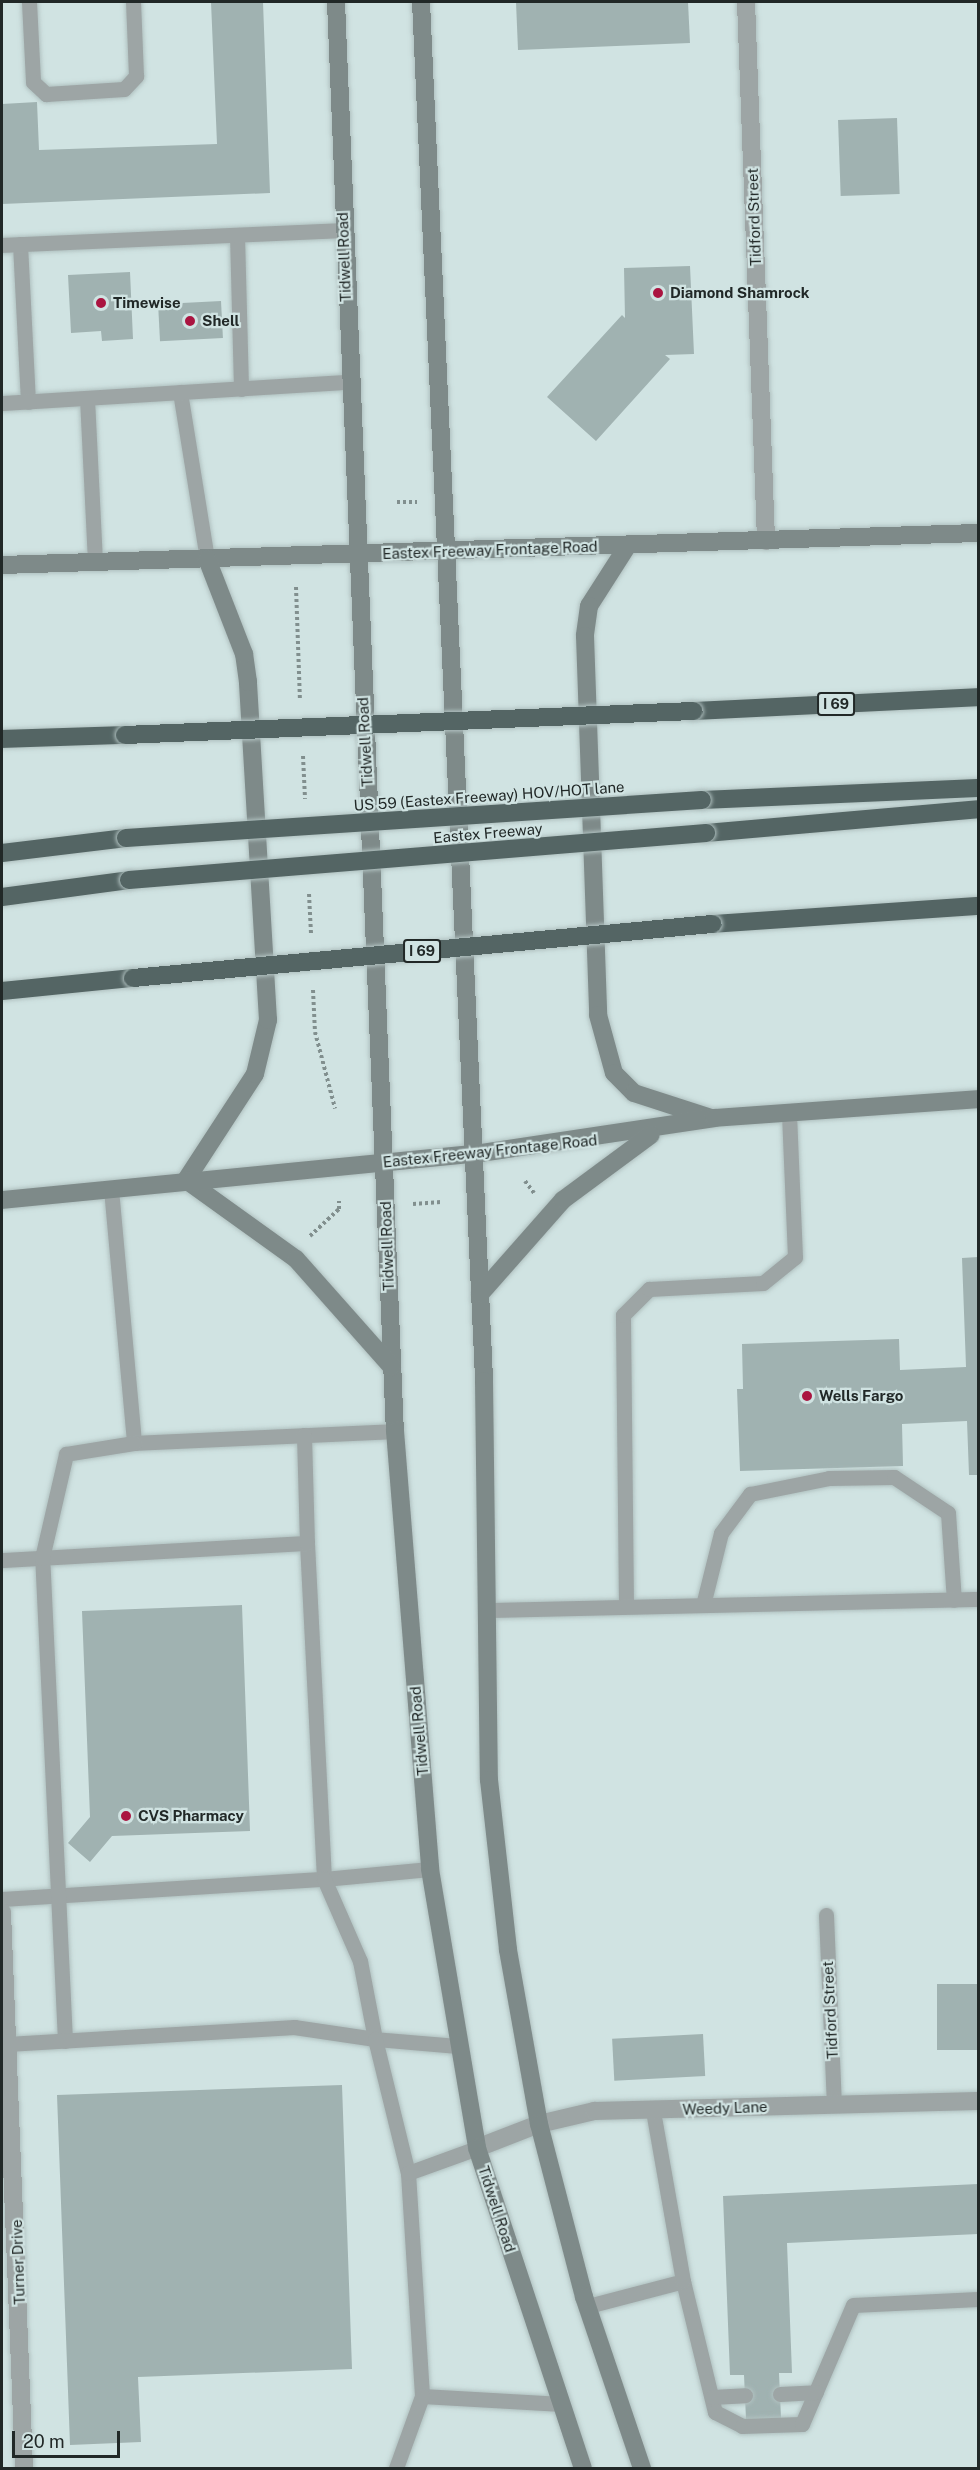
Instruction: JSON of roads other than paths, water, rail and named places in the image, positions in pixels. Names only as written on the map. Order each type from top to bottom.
[{"type":"highway","name":"I 69","points":[[2,739],[978,697]]},
{"type":"highway","name":"US 59 (Eastex Freeway) HOV/HOT lane","points":[[2,842],[126,838],[702,800],[978,788]]},
{"type":"highway","name":"Eastex Freeway","points":[[2,897],[129,880],[978,809]]},
{"type":"highway","points":[[2,853],[126,838]]},
{"type":"highway","points":[[2,887],[129,880]]},
{"type":"highway","name":"I 69","points":[[2,991],[712,924],[978,906]]},
{"type":"main road","name":"Tidwell Road","points":[[336,2],[349,382],[395,1431],[429,1869],[477,2148],[583,2469]]},
{"type":"main road","points":[[421,2],[480,1294],[489,1780],[508,1950],[539,2124],[588,2306],[642,2469]]},
{"type":"main road","name":"Eastex Freeway Frontage Road","points":[[2,565],[978,533]]},
{"type":"main road","points":[[628,545],[589,606],[585,636],[598,1015],[614,1073],[634,1093],[714,1118]]},
{"type":"main road","points":[[207,559],[244,654],[248,682],[268,1020],[255,1074],[186,1180],[296,1259],[392,1367]]},
{"type":"main road","name":"Eastex Freeway Frontage Road","points":[[2,1200],[186,1180],[474,1154],[658,1131],[714,1118],[978,1099]]},
{"type":"main road","points":[[480,1294],[563,1200],[658,1131]]},
{"type":"street","name":"Tidford Street","points":[[746,2],[766,541]]},
{"type":"street","name":"Turner Drive","points":[[2,1912],[24,2469]]},
{"type":"street","name":"Weedy Lane","points":[[477,2148],[539,2124],[594,2111],[978,2101]]},
{"type":"lane","points":[[29,2],[33,82],[46,94],[124,89],[136,76],[133,2]]},
{"type":"lane","points":[[2,245],[343,230]]},
{"type":"lane","points":[[237,235],[241,389]]},
{"type":"lane","points":[[20,244],[28,402]]},
{"type":"lane","points":[[2,404],[349,382]]},
{"type":"lane","points":[[180,392],[207,559]]},
{"type":"lane","points":[[87,398],[95,562]]},
{"type":"lane","points":[[626,1606],[623,1315],[649,1289],[763,1283],[795,1257],[789,1113]]},
{"type":"lane","points":[[111,1189],[134,1443]]},
{"type":"lane","points":[[65,2041],[60,1895],[42,1558],[66,1454],[134,1443],[395,1431]]},
{"type":"lane","points":[[303,1435],[324,1879],[360,1961],[375,2039],[408,2174],[422,2396],[396,2469]]},
{"type":"lane","points":[[704,1605],[721,1533],[750,1494],[839,1478],[894,1477],[948,1513],[954,1600]]},
{"type":"lane","points":[[2,1560],[307,1543]]},
{"type":"lane","points":[[487,1610],[978,1599]]},
{"type":"lane","points":[[2,1899],[324,1879],[429,1869]]},
{"type":"lane","name":"Tidford Street","points":[[826,1915],[834,2105]]},
{"type":"lane","points":[[7,2044],[294,2027],[375,2039],[459,2046]]},
{"type":"lane","points":[[653,2110],[683,2282],[715,2412],[727,2422],[802,2424],[853,2305],[978,2299]]},
{"type":"lane","points":[[408,2174],[477,2148]]},
{"type":"lane","points":[[588,2306],[683,2282]]},
{"type":"lane","points":[[780,2394],[816,2392]]},
{"type":"lane","points":[[712,2397],[745,2395]]},
{"type":"lane","points":[[422,2396],[562,2404]]},
{"type":"place","name":"Diamond Shamrock","points":[[658,293]]},
{"type":"place","name":"Timewise","points":[[101,303]]},
{"type":"place","name":"Shell","points":[[190,321]]},
{"type":"place","name":"Wells Fargo","points":[[807,1396]]},
{"type":"place","name":"CVS Pharmacy","points":[[126,1816]]}]
